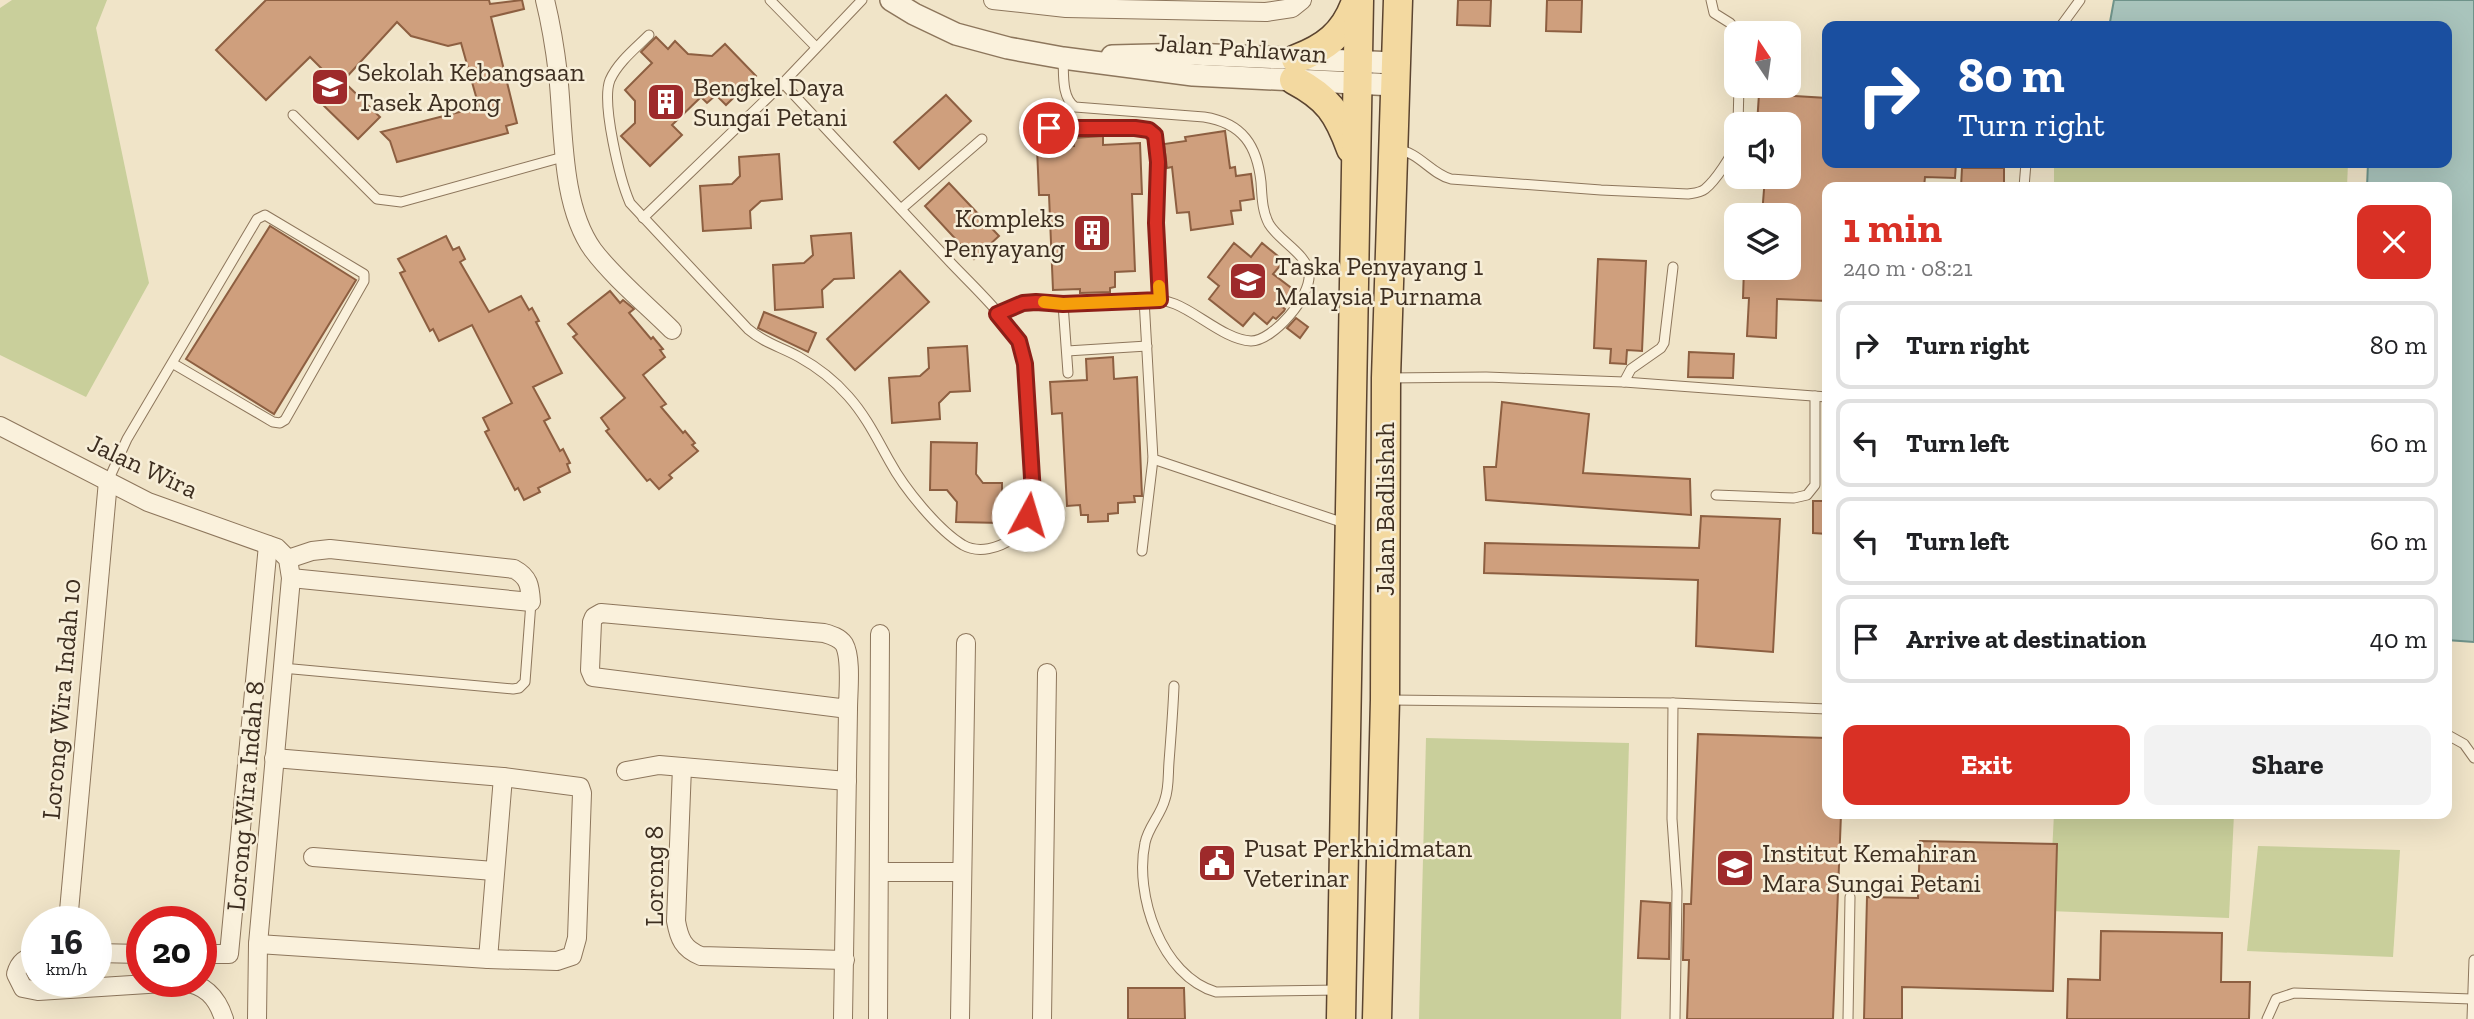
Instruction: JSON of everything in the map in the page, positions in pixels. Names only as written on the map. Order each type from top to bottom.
[{"type":"main road","points":[[1355,158],[1340,119],[1329,103],[1295,70],[1341,31],[1358,0]]},
{"type":"main road","name":"Jalan Badlishah","points":[[1342,1019],[1358,0]]},
{"type":"main road","name":"Jalan Badlishah","points":[[1377,1019],[1385,700],[1386,378],[1398,0]]},
{"type":"street","points":[[545,0],[558,74],[564,157],[578,217],[593,249],[672,330]]},
{"type":"street","name":"Jalan Pahlawan","points":[[891,0],[956,34],[1008,48],[1063,58],[1167,54],[1295,70],[1394,74]]},
{"type":"street","points":[[993,0],[1079,8],[1266,12],[1297,4]]},
{"type":"street","name":"Jalan Wira","points":[[0,426],[163,509],[277,548],[288,559]]},
{"type":"street","name":"Lorong Wira Indah 10","points":[[69,906],[108,481]]},
{"type":"street","points":[[229,954],[268,545]]},
{"type":"street","points":[[288,559],[312,551],[330,549],[514,569],[525,575],[530,586],[531,602],[291,578]]},
{"type":"street","name":"Lorong Wira Indah 8","points":[[257,1019],[258,950],[291,578],[288,559]]},
{"type":"street","points":[[843,1019],[848,709],[847,654],[843,643],[835,636],[824,633],[601,613],[594,617],[592,622],[590,670],[593,677],[848,709]]},
{"type":"street","points":[[878,1019],[880,634]]},
{"type":"street","points":[[960,1019],[966,643]]},
{"type":"street","points":[[1042,1019],[1046,673]]},
{"type":"street","points":[[217,954],[258,950],[557,961],[566,959],[575,950],[582,793],[580,787],[503,777],[274,758]]},
{"type":"street","points":[[626,771],[659,765],[847,781]]},
{"type":"street","name":"Lorong 8","points":[[682,767],[676,921],[680,940],[685,946],[701,956],[845,960]]},
{"type":"street","points":[[488,959],[503,777]]},
{"type":"street","points":[[313,857],[494,871]]},
{"type":"street","points":[[880,872],[961,872]]},
{"type":"street","points":[[21,963],[16,974],[21,984]]},
{"type":"street","points":[[215,997],[224,1019]]},
{"type":"lane","points":[[770,0],[817,47]]},
{"type":"lane","points":[[643,218],[783,83],[862,0]]},
{"type":"lane","points":[[1712,0],[1714,13],[1727,21]]},
{"type":"lane","points":[[2065,21],[2080,0]]},
{"type":"lane","points":[[649,35],[618,67],[609,83],[614,147],[623,187],[630,203],[758,338],[806,361],[838,386],[871,425],[891,464],[934,519],[965,546],[978,550],[990,549],[1014,538],[1028,515],[1033,494],[1025,364],[1019,341],[783,83]]},
{"type":"lane","points":[[997,314],[1023,303],[1160,300],[1182,307],[1243,340],[1260,340],[1274,332],[1307,287],[1309,273],[1303,260],[1275,232],[1267,218],[1259,163],[1254,151],[1239,131],[1217,119],[1204,117],[1075,107],[1068,103],[1066,96],[1063,58]]},
{"type":"lane","points":[[293,115],[377,200],[401,202],[564,157]]},
{"type":"lane","points":[[1049,128],[1135,128],[1149,130],[1155,135],[1158,162],[1156,223],[1160,300]]},
{"type":"lane","points":[[901,209],[982,139]]},
{"type":"lane","points":[[1392,149],[1406,150],[1442,177],[1451,179],[1601,191],[1699,193],[1724,164]]},
{"type":"lane","points":[[108,481],[127,439],[257,219],[265,215],[364,274],[364,281],[285,420],[279,424],[172,363]]},
{"type":"lane","points":[[1624,382],[1631,369],[1664,343],[1673,267]]},
{"type":"lane","points":[[1142,551],[1153,459],[1144,299]]},
{"type":"lane","points":[[1063,304],[1068,373]]},
{"type":"lane","points":[[1067,351],[1147,346]]},
{"type":"lane","points":[[1386,378],[1486,377],[1624,382],[1822,397]]},
{"type":"lane","points":[[1716,495],[1794,498],[1807,495],[1815,485],[1815,396]]},
{"type":"lane","points":[[1153,459],[1349,525]]},
{"type":"lane","points":[[282,668],[519,688],[525,682],[531,602]]},
{"type":"lane","points":[[1174,686],[1165,800],[1150,828],[1143,851],[1146,899],[1159,940],[1173,961],[1192,979],[1216,992],[1341,989]]},
{"type":"lane","points":[[1385,700],[1822,709]]},
{"type":"lane","points":[[1673,704],[1672,819],[1677,891],[1675,1019]]},
{"type":"lane","points":[[2452,737],[2464,744],[2474,758]]},
{"type":"lane","points":[[1848,1019],[1850,897]]},
{"type":"lane","points":[[2472,1019],[2474,960]]},
{"type":"lane","points":[[2267,1019],[2276,999],[2294,993],[2472,999]]},
{"type":"green space","points":[[12,0],[107,0],[96,28],[149,283],[86,397],[0,355],[0,8]]},
{"type":"green space","points":[[2054,168],[2348,168],[2347,182],[2054,182]]},
{"type":"green space","points":[[1426,738],[1629,743],[1621,1019],[1419,1019]]},
{"type":"green space","points":[[2054,819],[2234,819],[2229,918],[2049,911]]},
{"type":"green space","points":[[2258,846],[2400,850],[2393,957],[2247,951]]},
{"type":"water","points":[[2114,0],[2474,0],[2474,642],[2452,640],[2452,182],[2367,182],[2368,168],[2452,168],[2452,21],[2110,21]]},
{"type":"building","points":[[266,0],[489,0],[490,4],[522,0],[524,9],[491,17],[517,123],[506,126],[508,133],[397,162],[390,141],[381,132],[479,107],[461,43],[448,46],[411,36],[397,22],[343,81],[380,117],[358,139],[320,102],[323,99],[317,94],[332,79],[310,57],[266,100],[216,50]]},
{"type":"building","points":[[1458,0],[1491,0],[1490,26],[1457,25]]},
{"type":"building","points":[[1547,0],[1582,0],[1581,32],[1546,31]]},
{"type":"building","name":"Bengkel Daya Sungai Petani","points":[[656,37],[668,49],[675,41],[688,54],[712,56],[725,44],[756,76],[726,105],[716,95],[707,103],[701,97],[672,125],[682,135],[650,166],[621,136],[635,123],[635,101],[625,90],[652,63],[641,52]]},
{"type":"building","name":"Bengkel Daya Sungai Petani","points":[[946,95],[971,121],[919,169],[894,142]]},
{"type":"building","points":[[1759,98],[1822,98],[1822,168],[1956,168],[1955,178],[1925,177],[1924,182],[1822,182],[1822,301],[1777,299],[1776,338],[1747,336],[1749,298],[1743,298],[1744,280],[1801,280],[1801,203],[1763,203],[1764,189],[1801,189],[1801,112],[1758,112]]},
{"type":"building","points":[[1225,131],[1230,168],[1235,167],[1236,176],[1251,174],[1254,199],[1240,201],[1241,210],[1231,211],[1233,224],[1191,230],[1189,212],[1177,213],[1172,167],[1167,168],[1164,144],[1186,141],[1185,137]]},
{"type":"building","name":"Kompleks Penyayang","points":[[1103,136],[1103,145],[1140,143],[1142,194],[1132,194],[1135,271],[1115,272],[1115,287],[1110,288],[1110,292],[1053,290],[1049,195],[1039,195],[1037,148],[1074,146],[1073,138]]},
{"type":"building","name":"Bengkel Daya Sungai Petani","points":[[779,154],[782,199],[761,201],[750,211],[751,228],[703,231],[700,186],[732,184],[740,176],[739,157]]},
{"type":"building","points":[[1962,168],[2004,168],[2004,182],[1961,182]]},
{"type":"building","points":[[949,183],[999,236],[974,259],[925,206]]},
{"type":"building","points":[[270,226],[356,280],[274,414],[186,359]]},
{"type":"building","points":[[851,233],[854,278],[834,279],[822,290],[823,307],[775,310],[773,265],[804,263],[813,255],[811,236]]},
{"type":"building","points":[[446,236],[453,250],[459,247],[465,259],[460,262],[489,312],[521,296],[529,310],[532,308],[539,321],[536,322],[562,373],[533,387],[550,418],[544,421],[560,451],[563,449],[570,463],[567,464],[570,472],[538,488],[540,492],[524,500],[518,488],[515,490],[485,432],[489,430],[483,418],[512,403],[472,325],[439,341],[433,329],[430,331],[400,273],[405,271],[398,259]]},
{"type":"building","name":"Taska Penyayang 1 Malaysia Purnama","points":[[1234,243],[1251,257],[1262,243],[1284,261],[1273,274],[1294,290],[1281,306],[1284,311],[1267,324],[1254,313],[1243,326],[1209,299],[1219,286],[1208,277]]},
{"type":"building","points":[[1598,259],[1646,261],[1642,351],[1627,350],[1626,364],[1610,363],[1611,349],[1594,348]]},
{"type":"building","points":[[900,271],[929,302],[855,370],[827,339]]},
{"type":"building","points":[[610,291],[620,303],[623,300],[634,309],[629,313],[663,349],[660,350],[665,357],[643,375],[666,404],[661,407],[683,433],[685,431],[698,451],[669,475],[672,478],[659,489],[650,479],[647,481],[606,431],[609,429],[601,418],[625,398],[573,337],[577,334],[568,324]]},
{"type":"building","points":[[764,312],[816,333],[808,352],[758,328]]},
{"type":"building","points":[[1296,318],[1308,327],[1300,338],[1287,328]]},
{"type":"building","points":[[967,346],[970,391],[950,392],[939,403],[940,419],[892,423],[889,378],[920,376],[929,368],[928,348]]},
{"type":"building","points":[[1689,352],[1734,354],[1733,378],[1688,377]]},
{"type":"building","points":[[1113,357],[1114,379],[1137,377],[1142,496],[1134,496],[1135,502],[1118,503],[1118,513],[1108,514],[1108,521],[1088,522],[1088,515],[1081,515],[1080,505],[1067,506],[1062,413],[1052,414],[1050,382],[1087,380],[1086,359]]},
{"type":"building","points":[[1502,402],[1589,414],[1583,473],[1690,479],[1691,515],[1486,500],[1484,467],[1496,467]]},
{"type":"building","points":[[931,442],[977,443],[976,474],[983,483],[1002,483],[1002,523],[956,522],[957,502],[947,490],[930,490]]},
{"type":"building","points":[[1813,501],[1822,501],[1822,534],[1813,533]]},
{"type":"building","points":[[1701,516],[1780,519],[1773,652],[1696,646],[1698,580],[1484,573],[1485,543],[1699,548]]},
{"type":"building","points":[[1698,734],[1822,738],[1822,819],[1841,819],[1833,1019],[1687,1019],[1689,960],[1683,960],[1684,904],[1691,904]]},
{"type":"building","points":[[1920,841],[2057,844],[2053,991],[1902,987],[1902,1019],[1864,1019],[1867,897],[1918,898]]},
{"type":"building","points":[[1641,901],[1670,903],[1669,959],[1638,958]]},
{"type":"building","points":[[2101,931],[2222,933],[2221,982],[2250,982],[2249,1019],[2067,1019],[2068,979],[2100,980]]},
{"type":"building","points":[[1128,988],[1184,988],[1185,1019],[1128,1019]]},
{"type":"slow traffic","points":[[1044,302],[1063,304],[1160,300],[1159,286]]},
{"type":"place","name":"Sekolah Kebangsaan Tasek Apong","points":[[330,87]]},
{"type":"place","name":"Bengkel Daya Sungai Petani","points":[[666,102]]},
{"type":"place","name":"Kompleks Penyayang","points":[[1092,233]]},
{"type":"place","name":"Taska Penyayang 1 Malaysia Purnama","points":[[1248,281]]},
{"type":"place","name":"Pusat Perkhidmatan Veterinar","points":[[1217,863]]},
{"type":"place","name":"Institut Kemahiran Mara Sungai Petani","points":[[1735,868]]},
{"type":"route","points":[[1028,515],[1033,494],[1025,364],[1019,341],[997,314],[1023,303],[1160,300],[1156,223],[1158,145],[1155,135],[1149,130],[1135,128],[1049,128]]}]
